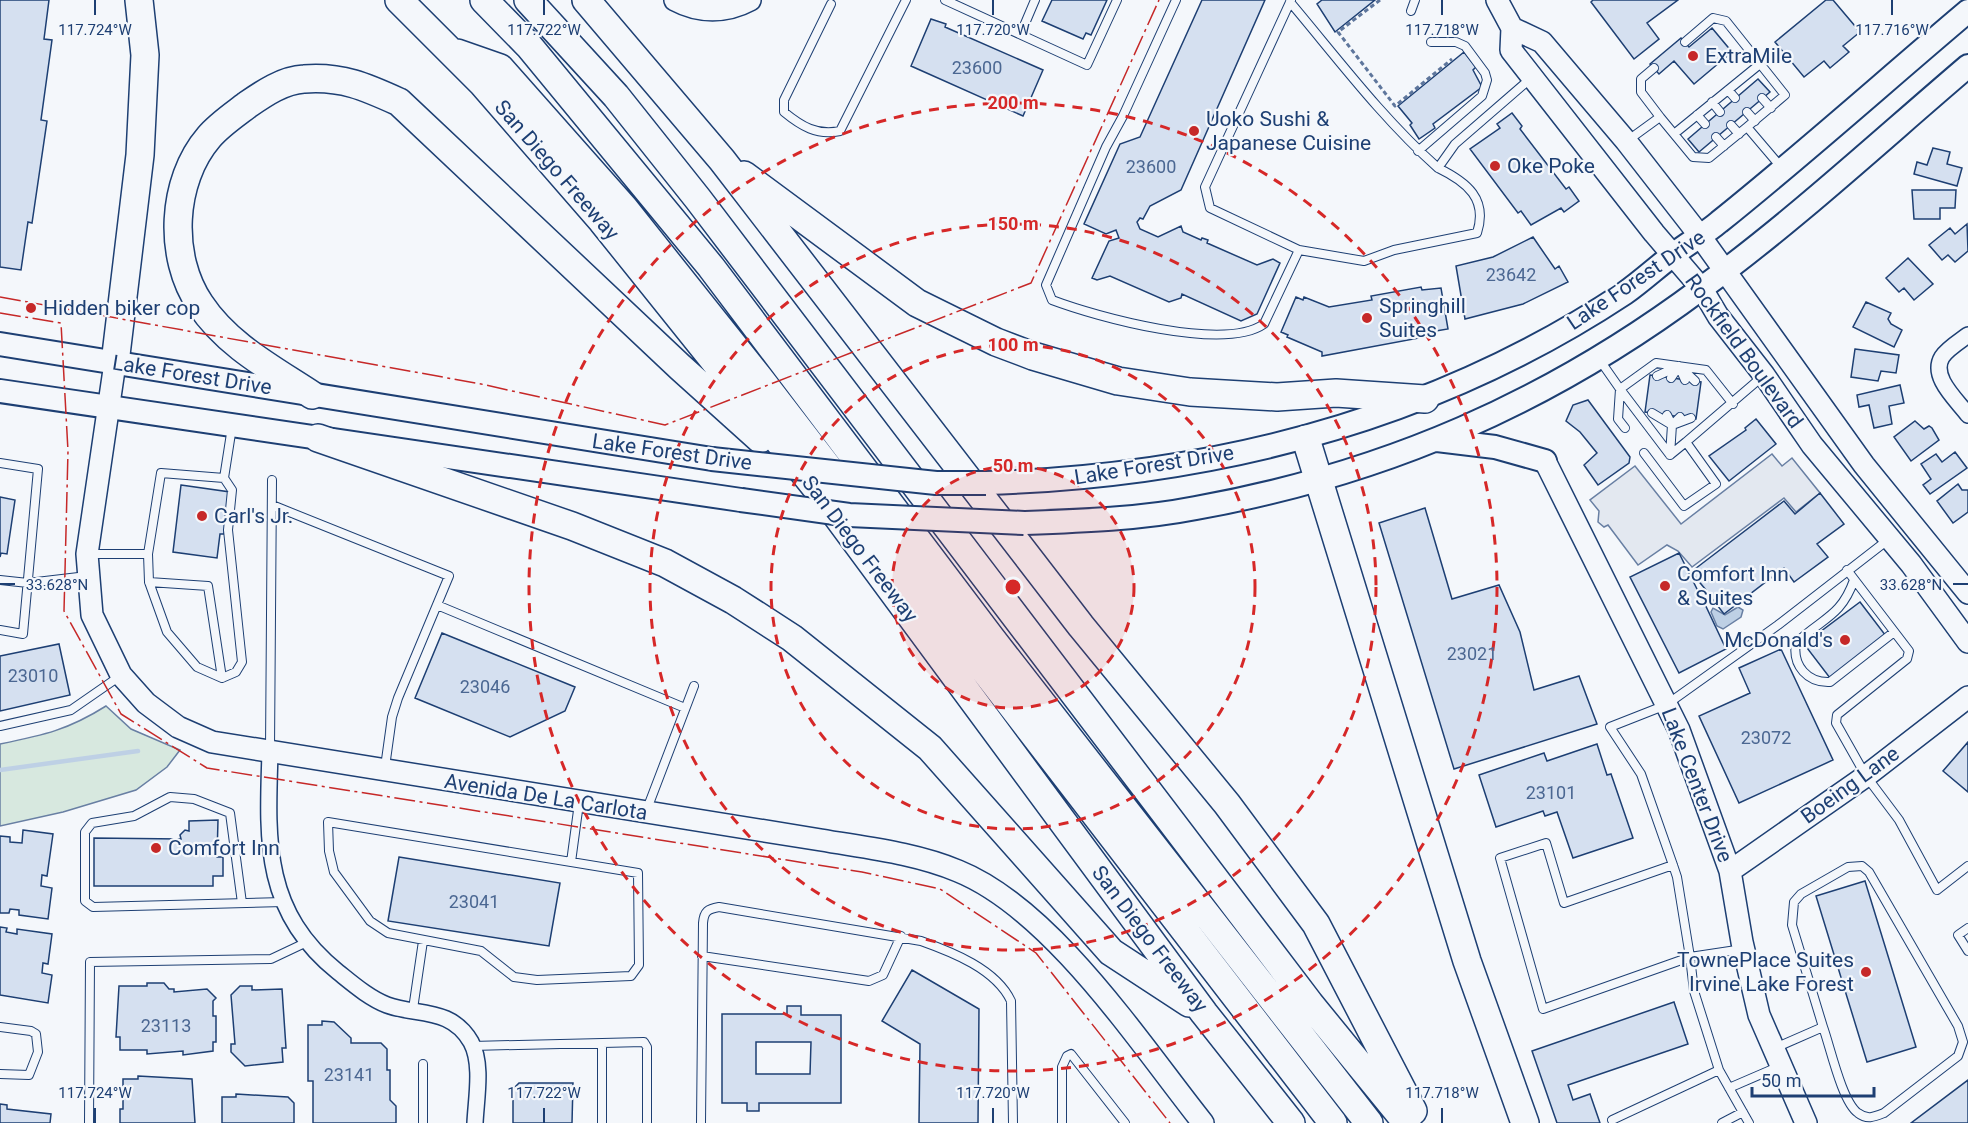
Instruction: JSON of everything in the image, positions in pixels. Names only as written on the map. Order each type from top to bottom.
[{"type":"highway","points":[[115,363],[140,154],[145,55],[139,0]]},
{"type":"highway","name":"San Diego Freeway","points":[[399,0],[450,51],[602,221],[817,489],[1204,1013],[1291,1123]]},
{"type":"highway","points":[[484,0],[529,46],[711,267],[998,647],[1369,1123]]},
{"type":"highway","points":[[528,0],[616,96],[698,199],[1310,1004],[1407,1123]]},
{"type":"highway","points":[[586,0],[722,160],[1081,626],[1227,804],[1316,924],[1419,1123]]},
{"type":"highway","points":[[450,51],[500,68],[624,208],[760,379],[1333,1123]]},
{"type":"highway","points":[[312,395],[240,347],[218,328],[198,302],[187,276],[177,236],[180,201],[190,166],[208,138],[267,91],[302,79],[356,82],[399,102],[680,367],[817,489]]},
{"type":"highway","points":[[722,160],[820,229],[880,278],[917,303],[996,342],[1033,356],[1118,381],[1190,392],[1277,397],[1336,393],[1425,399]]},
{"type":"highway","points":[[318,438],[572,526],[665,563],[733,600],[782,632],[930,748],[1112,952],[1204,1013]]},
{"type":"highway","points":[[1306,439],[1467,961],[1525,1123]]},
{"type":"main road","points":[[675,0],[690,7],[714,10],[731,8],[750,0]]},
{"type":"main road","name":"Rockfield Boulevard","points":[[1502,2],[1512,28],[1510,50],[1672,255],[1702,289],[1718,316],[1764,375],[1812,445],[1911,564],[1968,642]]},
{"type":"main road","name":"Lake Forest Drive","points":[[0,344],[712,459],[936,483],[1047,481],[1105,475],[1306,439],[1425,399],[1522,354],[1622,294],[1700,236],[1783,169],[1968,11]]},
{"type":"main road","name":"Rockfield Boulevard","points":[[1512,28],[1542,42],[1626,141],[1700,236],[1864,465],[1968,593]]},
{"type":"main road","name":"Lake Forest Drive","points":[[0,391],[849,515],[1024,523],[1083,521],[1195,509],[1320,479],[1435,440],[1523,402],[1598,358],[1702,289],[1968,66]]},
{"type":"main road","name":"Avenida De La Carlota","points":[[115,363],[87,554],[92,615],[121,675],[146,703],[178,727],[212,742],[270,753],[908,856],[959,871],[985,884],[1028,915],[1084,972],[1203,1123]]},
{"type":"main road","points":[[1435,440],[1495,447],[1545,461]]},
{"type":"main road","name":"Lake Center Drive","points":[[1545,461],[1678,730],[1730,871],[1759,1014],[1806,1123]]},
{"type":"main road","name":"Boeing Lane","points":[[1730,871],[1866,776],[1968,697]]},
{"type":"street","points":[[1968,335],[1943,356],[1939,367],[1940,377],[1968,415]]},
{"type":"street","points":[[270,753],[268,811],[270,848],[275,878],[289,919],[318,956],[361,990],[387,1005],[445,1018],[459,1027],[472,1046],[477,1067],[475,1123]]},
{"type":"lane","points":[[831,4],[784,100],[784,112],[802,128],[830,133],[840,131],[906,0]]},
{"type":"lane","points":[[945,0],[1087,65],[1117,0]]},
{"type":"lane","points":[[1021,33],[1035,0]]},
{"type":"lane","points":[[1176,0],[1123,116],[1106,147],[1046,285],[1052,300],[1090,315],[1147,327],[1213,334],[1254,332],[1264,324],[1299,250]]},
{"type":"lane","points":[[1411,11],[1415,0]]},
{"type":"lane","points":[[1291,1],[1369,97],[1418,150],[1438,168],[1457,177],[1473,194],[1482,217],[1477,233],[1394,250],[1364,261],[1299,250],[1210,208],[1205,187],[1291,1]]},
{"type":"lane","points":[[1654,68],[1641,79],[1641,92],[1693,157],[1709,158],[1785,96],[1726,21],[1713,18],[1685,42]]},
{"type":"lane","points":[[1418,150],[1482,96],[1486,80],[1485,73],[1464,46],[1456,42],[1431,42]]},
{"type":"lane","points":[[1674,134],[1760,64]]},
{"type":"lane","points":[[1744,77],[1751,85]]},
{"type":"lane","points":[[1438,168],[1462,137],[1531,78]]},
{"type":"lane","points":[[1728,90],[1735,98]]},
{"type":"lane","points":[[1762,98],[1771,108]]},
{"type":"lane","points":[[1712,102],[1720,112]]},
{"type":"lane","points":[[1747,112],[1755,121]]},
{"type":"lane","points":[[1697,115],[1705,124]]},
{"type":"lane","points":[[1626,141],[1660,117]]},
{"type":"lane","points":[[1731,125],[1738,134]]},
{"type":"lane","points":[[1747,127],[1783,169]]},
{"type":"lane","points":[[1716,137],[1724,146]]},
{"type":"lane","points":[[1598,358],[1670,455]]},
{"type":"lane","points":[[1620,389],[1656,363],[1679,366],[1706,370],[1733,404]]},
{"type":"lane","points":[[1657,376],[1679,366]]},
{"type":"lane","points":[[1671,378],[1679,366]]},
{"type":"lane","points":[[1679,366],[1685,380]]},
{"type":"lane","points":[[1679,366],[1695,381]]},
{"type":"lane","points":[[1670,455],[1733,404],[1764,375]]},
{"type":"lane","points":[[1620,389],[1618,419],[1625,428]]},
{"type":"lane","points":[[1652,413],[1672,425]]},
{"type":"lane","points":[[1667,415],[1672,425],[1670,455]]},
{"type":"lane","points":[[1672,425],[1680,417]]},
{"type":"lane","points":[[1672,425],[1691,418]]},
{"type":"lane","points":[[224,478],[161,473],[148,554],[149,582],[167,632],[197,667],[222,678],[236,672],[242,662],[228,530],[232,490],[224,478],[232,425]]},
{"type":"lane","points":[[1644,453],[1684,506],[1716,484],[1686,442]]},
{"type":"lane","points":[[0,463],[38,469],[23,633],[0,630]]},
{"type":"lane","points":[[270,753],[272,480]]},
{"type":"lane","points":[[272,505],[449,576],[398,699],[392,717],[384,771]]},
{"type":"lane","points":[[1749,1123],[1719,1070],[1694,991],[1673,865],[1641,774],[1611,727],[1666,705],[1778,625],[1889,539]]},
{"type":"lane","points":[[87,554],[148,554]]},
{"type":"lane","points":[[1847,570],[1909,651],[1907,659],[1837,715],[1836,723],[1866,776],[1899,820],[1937,890],[1968,866]]},
{"type":"lane","points":[[0,580],[28,583],[88,576]]},
{"type":"lane","points":[[1854,580],[1848,597],[1839,610],[1796,643],[1795,651],[1802,670],[1814,680],[1830,682],[1894,632]]},
{"type":"lane","points":[[149,582],[208,586],[222,678]]},
{"type":"lane","points":[[437,605],[685,708]]},
{"type":"lane","points":[[0,726],[71,710],[121,675]]},
{"type":"lane","points":[[645,814],[694,686]]},
{"type":"lane","points":[[242,903],[230,813],[194,799],[170,797],[134,816],[92,823],[86,832],[85,901],[93,907],[284,902]]},
{"type":"lane","points":[[571,862],[579,803]]},
{"type":"lane","points":[[328,822],[571,862],[638,873],[639,965],[631,976],[525,979],[514,977],[481,951],[423,942],[388,933],[370,921],[334,872],[329,851],[328,822]]},
{"type":"lane","points":[[1673,865],[1564,903],[1546,843],[1500,858],[1543,1009],[1690,957],[1744,949]]},
{"type":"lane","points":[[1863,866],[1869,872],[1958,1026],[1963,1042],[1958,1056],[1884,1113],[1874,1118],[1865,1117],[1850,1105],[1823,1027],[1792,925],[1794,902],[1801,894],[1848,867],[1863,866]]},
{"type":"lane","points":[[701,1123],[704,914],[709,908],[719,907],[921,941],[958,956],[1005,989],[1013,1010],[1013,1123]]},
{"type":"lane","points":[[1968,928],[1958,935],[1968,951]]},
{"type":"lane","points":[[702,956],[869,981],[883,975],[901,936]]},
{"type":"lane","points":[[89,1123],[90,962],[271,959],[307,942]]},
{"type":"lane","points":[[413,1009],[423,942]]},
{"type":"lane","points":[[1729,1088],[1823,1027]]},
{"type":"lane","points":[[0,1028],[31,1031],[36,1034],[38,1052],[29,1075],[0,1074]]},
{"type":"lane","points":[[602,1044],[602,1123]]},
{"type":"lane","points":[[472,1046],[647,1044],[647,1123]]},
{"type":"lane","points":[[1062,1123],[1062,1067],[1067,1056],[1071,1054],[1125,1123]]},
{"type":"lane","points":[[423,1064],[423,1123]]},
{"type":"lane","points":[[1612,1120],[1719,1070]]},
{"type":"lane","points":[[1722,1123],[1743,1112]]},
{"type":"path","points":[[1380,0],[1338,32],[1395,106],[1452,59]]},
{"type":"shaded area","points":[[1772,454],[1782,466],[1792,458],[1820,493],[1796,512],[1784,498],[1692,567],[1678,551],[1667,545],[1638,565],[1608,525],[1604,527],[1598,522],[1599,511],[1590,500],[1635,466],[1681,524]]},
{"type":"shaded area","points":[[106,706],[131,729],[180,750],[167,767],[136,790],[63,812],[0,826],[0,744],[55,731],[80,721]]},
{"type":"water","points":[[1738,607],[1743,610],[1741,617],[1723,629],[1717,626],[1711,612],[1713,608],[1725,615]]},
{"type":"building","points":[[0,0],[49,0],[44,39],[52,40],[41,120],[47,121],[32,223],[28,222],[21,270],[0,267]]},
{"type":"building","points":[[1052,0],[1107,0],[1091,35],[1086,33],[1083,39],[1042,21]]},
{"type":"building","points":[[1202,0],[1265,0],[1181,190],[1150,206],[1143,219],[1140,218],[1137,222],[1140,229],[1158,237],[1181,226],[1183,232],[1201,240],[1202,238],[1208,240],[1207,243],[1257,265],[1273,259],[1280,263],[1257,314],[1241,321],[1182,294],[1181,298],[1169,302],[1110,276],[1097,280],[1092,278],[1109,241],[1119,238],[1116,230],[1106,234],[1084,224],[1120,144],[1140,137]]},
{"type":"building","points":[[1322,0],[1375,0],[1335,32],[1317,4]]},
{"type":"building","points":[[1593,0],[1678,0],[1647,23],[1659,39],[1634,59],[1591,2]]},
{"type":"building","points":[[1826,0],[1833,0],[1860,32],[1843,46],[1849,52],[1830,68],[1824,61],[1804,77],[1775,42]]},
{"type":"building","points":[[931,19],[1043,70],[1023,116],[911,66]]},
{"type":"building","name":"ExtraMile","points":[[1712,28],[1732,52],[1694,84],[1674,61],[1659,74],[1650,64],[1681,38],[1689,47]]},
{"type":"building","points":[[1464,52],[1476,67],[1473,70],[1482,87],[1433,124],[1435,128],[1419,139],[1410,125],[1412,123],[1398,106]]},
{"type":"building","points":[[1758,79],[1770,92],[1699,152],[1688,139]]},
{"type":"building","points":[[1512,113],[1522,126],[1520,129],[1566,189],[1569,187],[1579,201],[1564,212],[1561,208],[1531,225],[1521,211],[1518,213],[1470,149],[1500,128],[1497,124]]},
{"type":"building","points":[[1933,148],[1950,152],[1947,164],[1962,168],[1957,186],[1914,174],[1917,162],[1927,165]]},
{"type":"building","points":[[1912,190],[1956,190],[1955,208],[1940,208],[1940,219],[1914,219]]},
{"type":"building","points":[[1967,224],[1968,251],[1955,262],[1948,255],[1942,260],[1929,245],[1950,228],[1955,234]]},
{"type":"building","points":[[1533,237],[1555,269],[1559,266],[1568,282],[1523,304],[1465,319],[1456,266],[1493,257]]},
{"type":"building","points":[[1908,258],[1933,284],[1914,300],[1904,288],[1899,292],[1886,278]]},
{"type":"building","name":"Springhill Suites","points":[[1421,287],[1422,290],[1441,288],[1448,329],[1430,332],[1430,336],[1322,356],[1322,352],[1287,337],[1288,335],[1281,332],[1296,297],[1303,300],[1304,297],[1329,307],[1372,300],[1371,296]]},
{"type":"building","points":[[1866,302],[1891,313],[1888,319],[1891,324],[1902,330],[1894,347],[1853,327]]},
{"type":"building","points":[[1855,349],[1899,355],[1896,373],[1881,371],[1878,381],[1851,377]]},
{"type":"building","points":[[1650,375],[1701,382],[1696,419],[1645,412]]},
{"type":"building","points":[[1900,385],[1904,403],[1889,406],[1892,424],[1874,428],[1869,405],[1859,407],[1857,395]]},
{"type":"building","points":[[1588,400],[1630,457],[1629,463],[1598,485],[1584,465],[1597,453],[1580,432],[1566,421],[1573,405]]},
{"type":"building","points":[[1756,419],[1776,444],[1729,481],[1709,456],[1746,430],[1745,428]]},
{"type":"building","points":[[1915,421],[1924,429],[1929,426],[1932,428],[1939,440],[1911,461],[1894,437]]},
{"type":"building","points":[[1955,452],[1967,468],[1930,494],[1923,485],[1931,479],[1921,464],[1936,454],[1942,462]]},
{"type":"building","points":[[1958,484],[1962,490],[1968,490],[1968,512],[1953,523],[1937,501]]},
{"type":"building","name":"Carl's Jr.","points":[[181,485],[230,492],[224,534],[220,534],[217,558],[173,552]]},
{"type":"building","name":"Comfort Inn & Suites","points":[[1820,493],[1844,524],[1817,544],[1828,557],[1794,582],[1784,568],[1724,614],[1710,596],[1703,600],[1726,649],[1679,673],[1630,577],[1679,553],[1699,593],[1706,590],[1691,572],[1784,501],[1795,514]]},
{"type":"building","points":[[0,497],[15,500],[7,554],[1,553],[0,557]]},
{"type":"building","points":[[1425,508],[1452,599],[1499,585],[1520,632],[1534,690],[1579,676],[1597,724],[1454,769],[1379,523]]},
{"type":"building","name":"McDonald's","points":[[1860,602],[1886,636],[1830,678],[1804,644]]},
{"type":"building","points":[[442,633],[575,687],[565,711],[510,737],[415,698]]},
{"type":"building","points":[[59,644],[70,695],[0,711],[0,656]]},
{"type":"building","points":[[1781,649],[1833,760],[1739,803],[1699,716],[1750,693],[1739,668]]},
{"type":"building","points":[[1968,742],[1968,792],[1943,771]]},
{"type":"building","points":[[1597,744],[1607,775],[1611,774],[1633,838],[1573,858],[1557,812],[1545,816],[1543,811],[1496,827],[1479,775],[1544,753],[1547,761]]},
{"type":"building","name":"Comfort Inn","points":[[218,820],[217,857],[223,857],[223,876],[213,876],[213,886],[94,886],[94,838],[181,839],[180,835],[185,830],[189,831],[189,821]]},
{"type":"building","points":[[23,830],[53,834],[47,876],[42,875],[41,886],[52,888],[48,919],[19,915],[19,910],[10,909],[9,913],[0,913],[0,836],[10,837],[10,842],[22,843]]},
{"type":"building","points":[[399,857],[560,883],[549,946],[388,921]]},
{"type":"building","name":"TownePlace Suites Irvine Lake Forest","points":[[1865,881],[1916,1047],[1867,1062],[1816,896]]},
{"type":"building","points":[[0,927],[7,928],[6,932],[17,934],[17,929],[52,934],[48,964],[43,963],[42,973],[52,975],[48,1003],[0,995]]},
{"type":"building","points":[[912,970],[979,1009],[978,1123],[919,1123],[920,1044],[882,1021]]},
{"type":"building","points":[[147,983],[164,983],[169,989],[174,989],[174,992],[207,989],[216,998],[213,1001],[213,1016],[216,1016],[216,1042],[213,1042],[213,1051],[183,1055],[183,1051],[147,1054],[147,1050],[120,1050],[120,1037],[116,1037],[119,986],[147,986]]},
{"type":"building","points":[[240,986],[252,986],[252,990],[282,989],[286,1048],[282,1048],[283,1062],[245,1066],[231,1052],[231,1044],[235,1044],[231,995]]},
{"type":"building","points":[[1674,1002],[1688,1044],[1568,1085],[1573,1100],[1590,1094],[1600,1123],[1557,1123],[1532,1051]]},
{"type":"building","points":[[787,1006],[801,1006],[801,1015],[841,1015],[841,1103],[759,1103],[759,1111],[747,1111],[747,1103],[722,1103],[722,1014],[787,1014]],"holes":[[[756,1042],[811,1042],[810,1074],[756,1074]]]},
{"type":"building","points":[[322,1021],[334,1022],[351,1038],[351,1043],[381,1043],[387,1049],[390,1100],[396,1106],[396,1123],[313,1123],[313,1081],[308,1081],[308,1025],[322,1025]]},
{"type":"building","points":[[138,1076],[192,1079],[195,1123],[120,1123],[120,1109],[123,1109],[123,1079],[138,1079]]},
{"type":"building","points":[[1968,1080],[1968,1123],[1911,1123]]},
{"type":"building","points":[[519,1083],[573,1083],[572,1123],[513,1123],[513,1089]]},
{"type":"building","points":[[236,1094],[288,1097],[294,1103],[294,1123],[222,1123],[222,1097],[236,1097]]},
{"type":"building","points":[[0,1104],[7,1105],[7,1109],[51,1114],[50,1123],[0,1123]]},
{"type":"waterway","points":[[0,770],[138,751]]},
{"type":"power","points":[[0,297],[481,384],[665,425],[1031,283],[1159,0]]},
{"type":"power","points":[[0,313],[61,323],[68,451],[64,611],[121,714],[207,768],[862,872],[940,889],[1036,953],[1170,1123]]},
{"type":"place","name":"ExtraMile","points":[[1693,56]]},
{"type":"place","name":"Uoko Sushi & Japanese Cuisine","points":[[1194,131]]},
{"type":"place","name":"Oke Poke","points":[[1495,166]]},
{"type":"place","name":"Hidden biker cop","points":[[31,308]]},
{"type":"place","name":"Springhill Suites","points":[[1367,318]]},
{"type":"place","name":"Carl's Jr.","points":[[202,516]]},
{"type":"place","name":"Comfort Inn & Suites","points":[[1665,586]]},
{"type":"place","name":"McDonald's","points":[[1845,640]]},
{"type":"place","name":"Comfort Inn","points":[[156,848]]},
{"type":"place","name":"TownePlace Suites Irvine Lake Forest","points":[[1866,972]]}]
